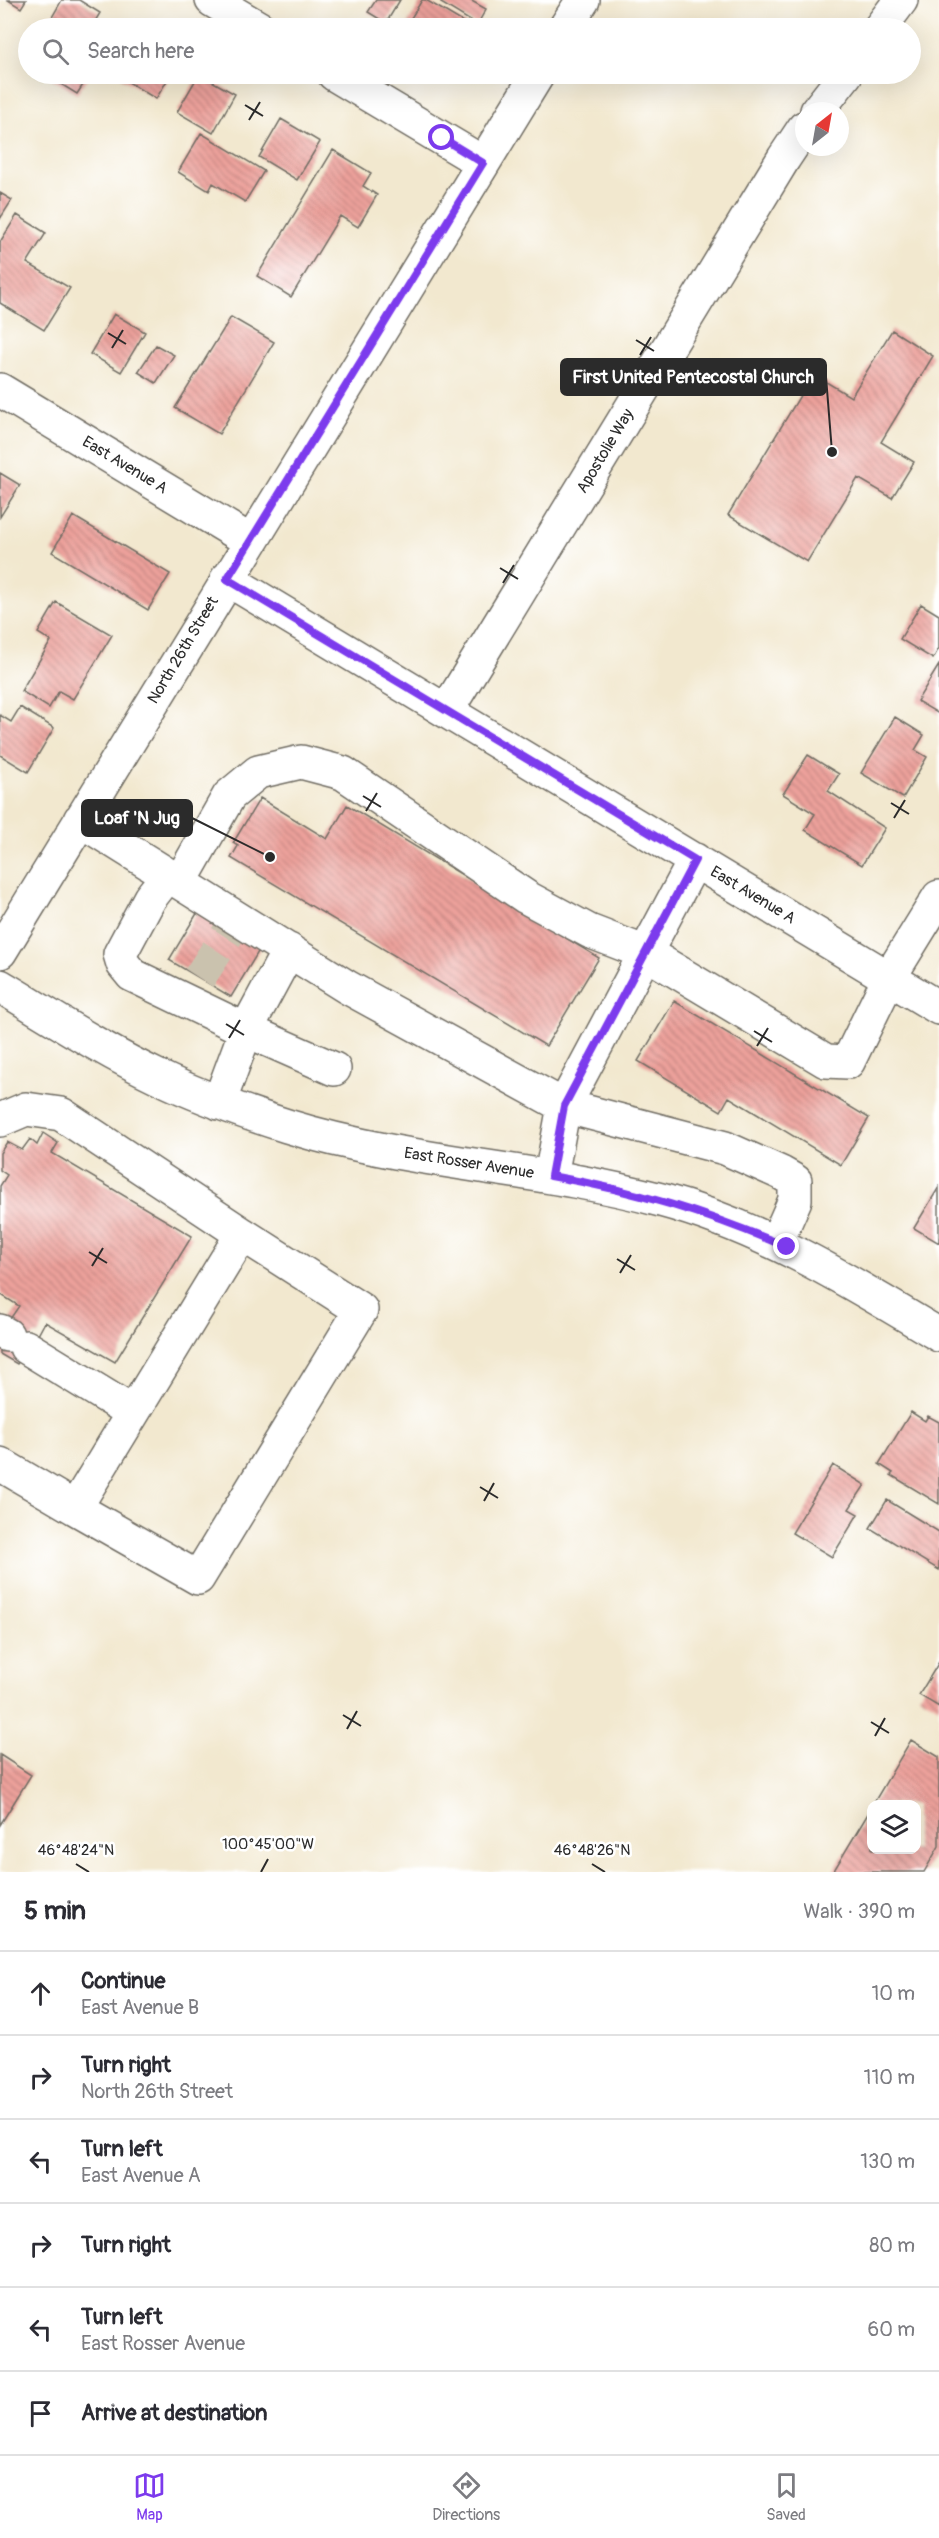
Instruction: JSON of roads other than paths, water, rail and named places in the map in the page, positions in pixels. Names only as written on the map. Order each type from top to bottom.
[{"type":"street","points":[[212,0],[242,18]]},
{"type":"street","points":[[571,18],[583,0]]},
{"type":"street","points":[[888,18],[901,0]]},
{"type":"street","points":[[351,84],[483,163]]},
{"type":"street","name":"North 26th Street","points":[[0,952],[532,84]]},
{"type":"street","name":"Apostolie Way","points":[[825,102],[838,84]]},
{"type":"street","name":"Apostolie Way","points":[[447,710],[795,145]]},
{"type":"street","name":"East Avenue A","points":[[0,390],[250,541]]},
{"type":"street","name":"East Avenue A","points":[[227,579],[939,1008]]},
{"type":"street","points":[[334,1069],[246,1030],[193,990],[132,975],[123,964],[120,954],[150,898],[174,879],[229,796],[258,772],[301,762],[343,773],[526,897],[589,931],[646,953],[826,1061],[848,1062],[890,978],[939,897]]},
{"type":"street","points":[[80,820],[174,879],[235,924],[290,950],[347,987],[564,1106],[725,1148],[795,1181],[795,1200],[776,1243]]},
{"type":"street","points":[[551,1176],[564,1106],[695,860]]},
{"type":"street","points":[[219,1103],[246,1030],[290,950]]},
{"type":"street","name":"East Rosser Avenue","points":[[0,986],[157,1076],[219,1103],[341,1141],[390,1151],[551,1176],[663,1200],[704,1213],[776,1243],[832,1272],[939,1335]]},
{"type":"street","points":[[0,1120],[26,1108],[61,1114],[361,1310],[198,1578],[0,1464]]},
{"type":"street","points":[[75,1508],[242,1234]]},
{"type":"street","points":[[11,1338],[132,1412]]},
{"type":"tunnel","points":[[199,978],[231,929]]},
{"type":"place","name":"First United Pentecostal Church","points":[[832,452]]},
{"type":"place","name":"Loaf 'N Jug","points":[[270,857]]}]
